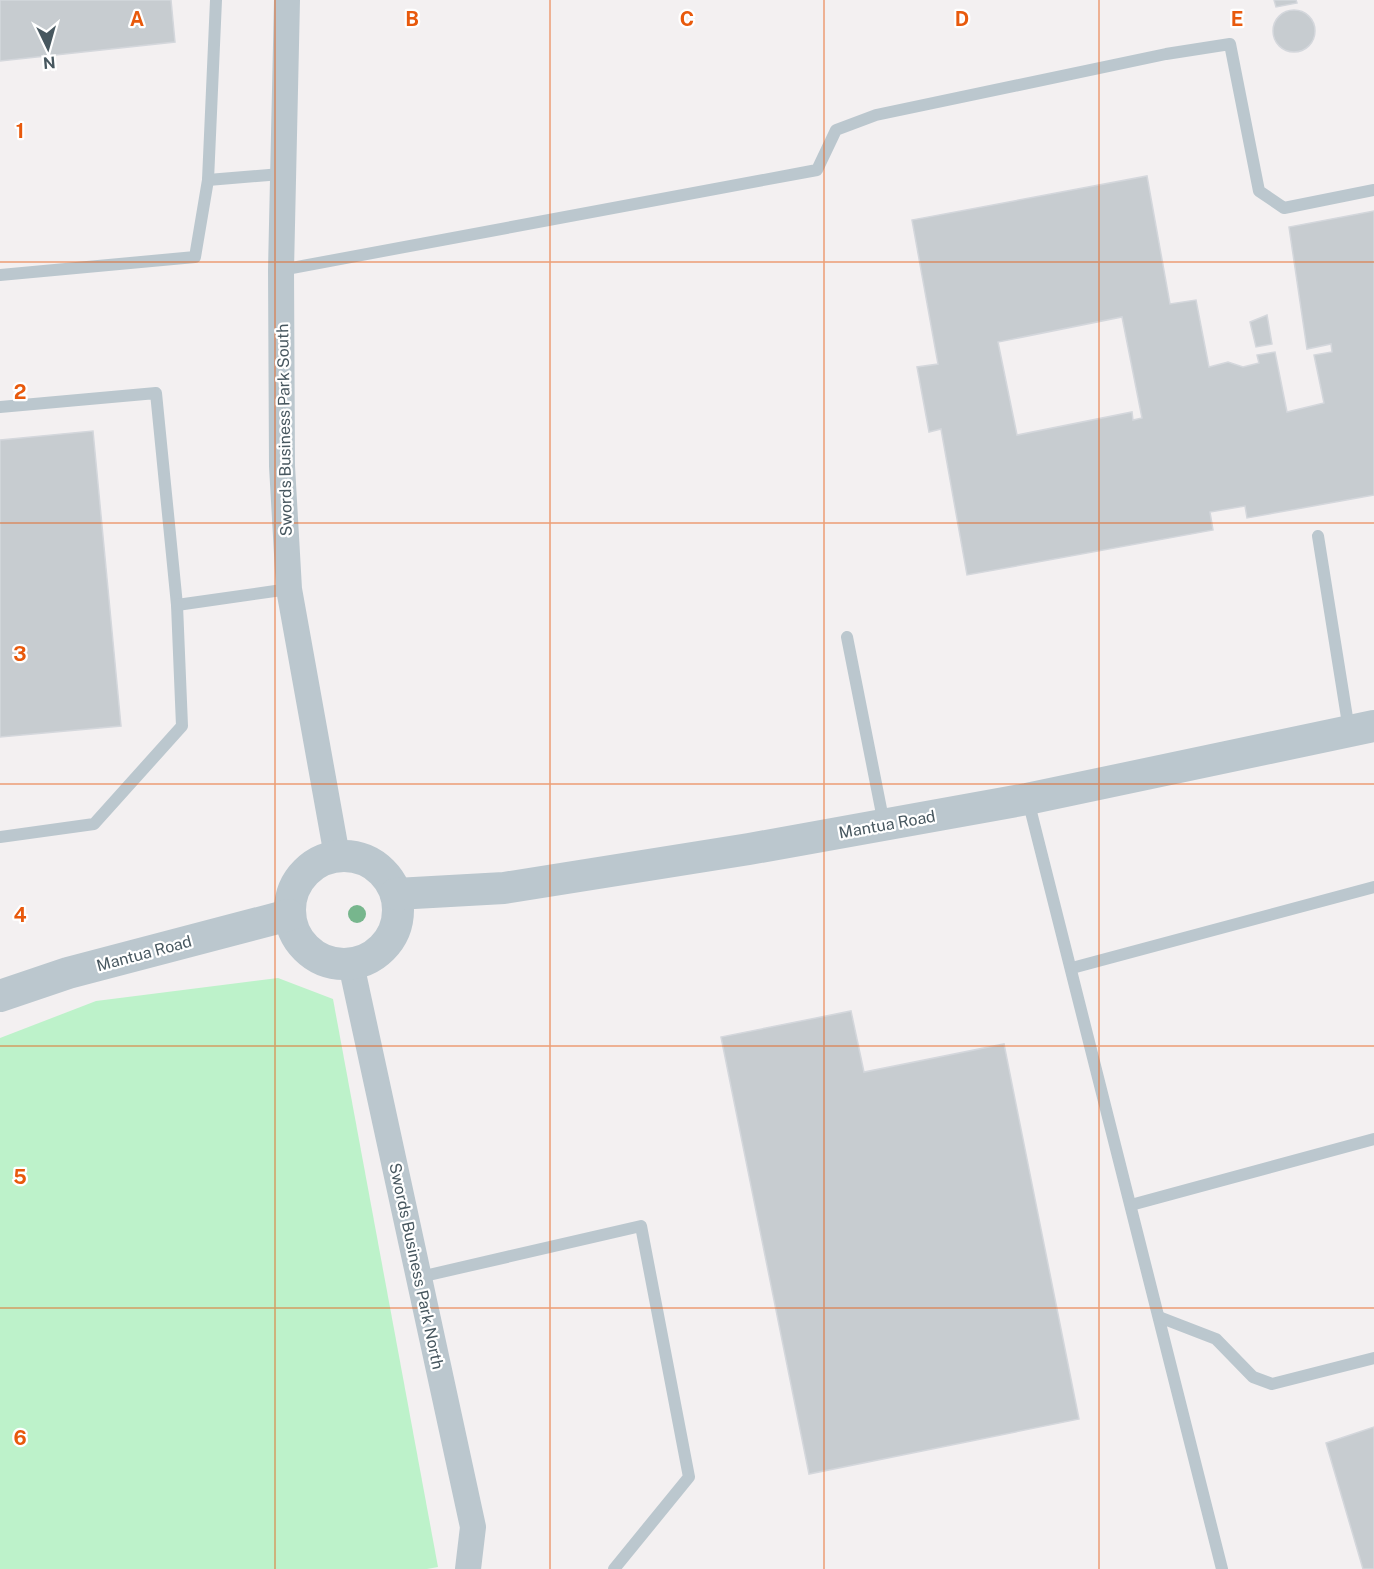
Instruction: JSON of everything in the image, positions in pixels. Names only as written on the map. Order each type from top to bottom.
[{"type":"street","name":"Swords Business Park South","points":[[287,0],[281,270],[282,466],[289,589],[338,856]]},
{"type":"street","name":"Mantua Road","points":[[396,894],[504,888],[885,825],[1028,799],[1362,728]]},
{"type":"street","points":[[338,856],[352,856],[380,868],[396,894],[398,917],[390,940],[380,952],[366,960],[351,964],[335,964],[320,959],[306,950],[296,937],[289,915],[292,892],[299,879],[322,860],[338,856]]},
{"type":"street","name":"Mantua Road","points":[[0,996],[68,973],[289,915]]},
{"type":"street","name":"Swords Business Park North","points":[[351,964],[473,1527],[468,1569]]},
{"type":"lane","points":[[0,275],[195,257],[208,180],[216,0]]},
{"type":"lane","points":[[281,270],[817,170],[836,130],[876,116],[1166,54],[1230,44],[1259,191],[1284,208],[1374,190]]},
{"type":"lane","points":[[208,180],[282,174]]},
{"type":"lane","points":[[0,407],[156,393],[177,604],[182,726],[94,825],[0,837]]},
{"type":"lane","points":[[1318,536],[1362,728]]},
{"type":"lane","points":[[177,604],[289,589]]},
{"type":"lane","points":[[847,637],[885,825]]},
{"type":"lane","points":[[1028,799],[1222,1569]]},
{"type":"lane","points":[[1072,968],[1374,887]]},
{"type":"lane","points":[[1131,1205],[1374,1139]]},
{"type":"lane","points":[[420,1277],[641,1226],[689,1477],[614,1569]]},
{"type":"lane","points":[[1159,1317],[1216,1339],[1253,1377],[1272,1384],[1374,1358]]},
{"type":"green space","points":[[278,978],[333,999],[438,1567],[427,1569],[0,1569],[0,1038],[96,1001]]},
{"type":"building","points":[[0,0],[171,0],[175,42],[0,61]]},
{"type":"building","points":[[1274,0],[1296,0],[1297,3],[1276,7]]},
{"type":"building","points":[[1294,10],[1302,11],[1309,16],[1314,23],[1314,39],[1309,46],[1302,51],[1294,52],[1286,51],[1279,46],[1274,39],[1273,31],[1274,23],[1279,16],[1286,11]]},
{"type":"building","points":[[1147,176],[1170,304],[1196,300],[1209,367],[1228,362],[1243,367],[1259,363],[1257,355],[1275,352],[1287,412],[1324,403],[1314,355],[1332,352],[1331,344],[1307,349],[1289,227],[1374,211],[1374,495],[1247,518],[1245,506],[1210,512],[1213,530],[967,575],[941,429],[929,432],[917,367],[938,364],[912,220]],"holes":[[[1122,317],[1142,418],[1133,420],[1132,412],[1017,435],[998,342]]]},
{"type":"building","points":[[1267,315],[1272,344],[1256,347],[1250,322]]},
{"type":"building","points":[[93,431],[121,726],[0,737],[0,440]]},
{"type":"building","points":[[851,1011],[864,1072],[1004,1044],[1079,1419],[809,1474],[721,1037]]},
{"type":"building","points":[[1374,1427],[1374,1569],[1363,1569],[1326,1443]]}]
